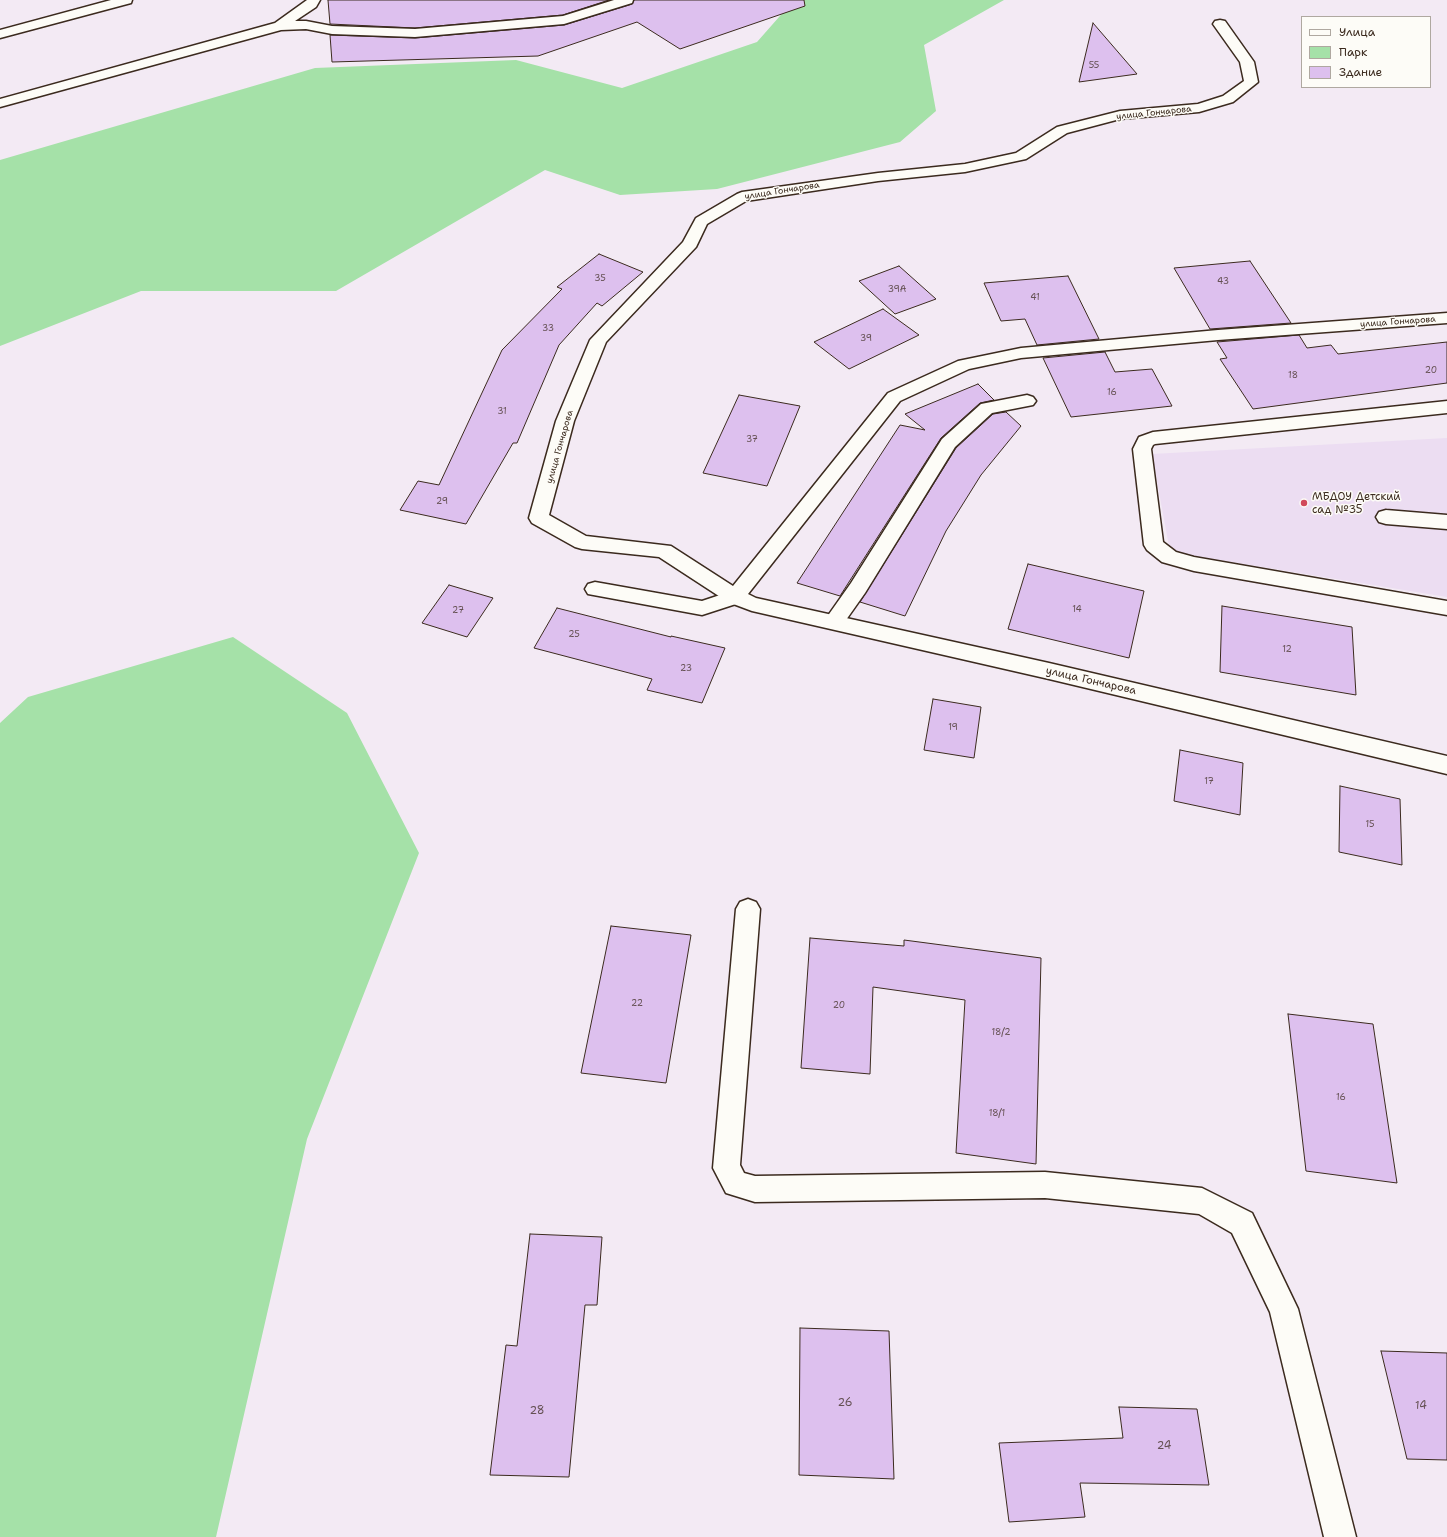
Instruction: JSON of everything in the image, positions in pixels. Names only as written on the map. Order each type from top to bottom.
[{"type":"street","points":[[0,34],[126,0]]},
{"type":"street","points":[[280,26],[311,4],[314,0]]},
{"type":"street","points":[[0,103],[280,26],[306,25],[332,30],[415,32],[564,20],[627,0]]},
{"type":"street","name":"улица Гончарова","points":[[1220,24],[1247,62],[1250,82],[1228,99],[1199,108],[1120,115],[1062,130],[1021,156],[965,168],[878,177],[742,197],[701,221],[690,244],[598,340],[565,421],[539,518],[582,542],[664,551],[735,597],[752,604],[1447,765]]},
{"type":"street","name":"улица Гончарова","points":[[735,597],[894,397],[964,365],[1021,353],[1218,335],[1447,318]]},
{"type":"street","points":[[834,622],[858,588],[948,443],[986,408],[1027,401]]},
{"type":"street","points":[[1447,407],[1153,438],[1145,441],[1142,449],[1154,545],[1170,558],[1202,565],[1447,608]]},
{"type":"street","points":[[1386,517],[1447,522]]},
{"type":"street","points":[[595,589],[702,608],[735,597]]},
{"type":"street","points":[[748,909],[726,1168],[736,1184],[755,1189],[1045,1185],[1202,1201],[1242,1224],[1284,1309],[1340,1537]]},
{"type":"shaded area","name":"МБДОУ Детский сад №35","points":[[1447,438],[1447,597],[1170,552],[1152,454]]},
{"type":"green space","points":[[794,0],[1004,0],[924,45],[936,111],[900,142],[717,189],[620,195],[545,170],[336,291],[141,291],[0,346],[0,160],[315,68],[516,60],[622,88],[757,42]]},
{"type":"green space","points":[[233,637],[347,713],[419,853],[307,1139],[216,1537],[0,1537],[0,723],[28,697]]},
{"type":"building","points":[[328,0],[609,0],[563,15],[415,28],[330,24]]},
{"type":"building","points":[[634,0],[804,0],[805,6],[680,49],[637,22],[538,56],[332,62],[330,35],[415,38],[564,25],[632,4]]},
{"type":"building","points":[[1093,23],[1137,74],[1079,82]]},
{"type":"building","points":[[599,254],[643,272],[602,306],[597,303],[559,345],[517,443],[513,443],[466,524],[400,510],[418,481],[439,485],[502,350],[562,289],[557,287]]},
{"type":"building","points":[[1250,261],[1291,323],[1210,329],[1174,268]]},
{"type":"building","points":[[899,266],[936,299],[895,314],[859,281]]},
{"type":"building","points":[[1068,276],[1099,339],[1037,345],[1025,319],[1001,321],[984,283]]},
{"type":"building","points":[[883,309],[919,335],[849,369],[814,342]]},
{"type":"building","points":[[1299,335],[1307,348],[1331,345],[1338,354],[1447,342],[1447,383],[1253,409],[1220,359],[1227,358],[1217,342]]},
{"type":"building","points":[[1105,352],[1115,372],[1152,369],[1172,406],[1071,417],[1043,358]]},
{"type":"building","points":[[978,384],[994,400],[980,403],[941,438],[840,596],[797,583],[900,425],[925,430],[905,414]]},
{"type":"building","points":[[739,395],[800,406],[767,486],[703,473]]},
{"type":"building","points":[[1006,412],[1021,426],[981,475],[946,531],[905,616],[860,602],[956,448],[993,414]]},
{"type":"building","points":[[1028,564],[1144,591],[1129,658],[1008,629]]},
{"type":"building","points":[[449,585],[493,598],[467,637],[422,623]]},
{"type":"building","points":[[1222,606],[1352,627],[1356,695],[1220,672]]},
{"type":"building","points":[[557,608],[671,637],[725,648],[702,703],[647,690],[652,679],[534,648]]},
{"type":"building","points":[[933,699],[981,707],[974,758],[924,750]]},
{"type":"building","points":[[1180,750],[1243,763],[1240,815],[1174,801]]},
{"type":"building","points":[[1340,786],[1400,799],[1402,865],[1339,852]]},
{"type":"building","points":[[611,926],[691,935],[666,1083],[581,1073]]},
{"type":"building","points":[[810,938],[904,946],[904,940],[1041,958],[1036,1164],[956,1153],[965,1000],[873,987],[870,1074],[801,1068]]},
{"type":"building","points":[[1288,1014],[1373,1024],[1397,1183],[1306,1171]]},
{"type":"building","points":[[530,1234],[602,1237],[597,1305],[585,1305],[569,1477],[490,1475],[506,1345],[517,1346]]},
{"type":"building","points":[[800,1328],[889,1331],[894,1479],[799,1475]]},
{"type":"building","points":[[1381,1351],[1447,1353],[1447,1460],[1407,1459]]},
{"type":"building","points":[[1119,1407],[1197,1409],[1209,1485],[1080,1483],[1085,1517],[1009,1522],[999,1443],[1123,1438]]},
{"type":"place","name":"МБДОУ Детский сад №35","points":[[1304,503]]}]
